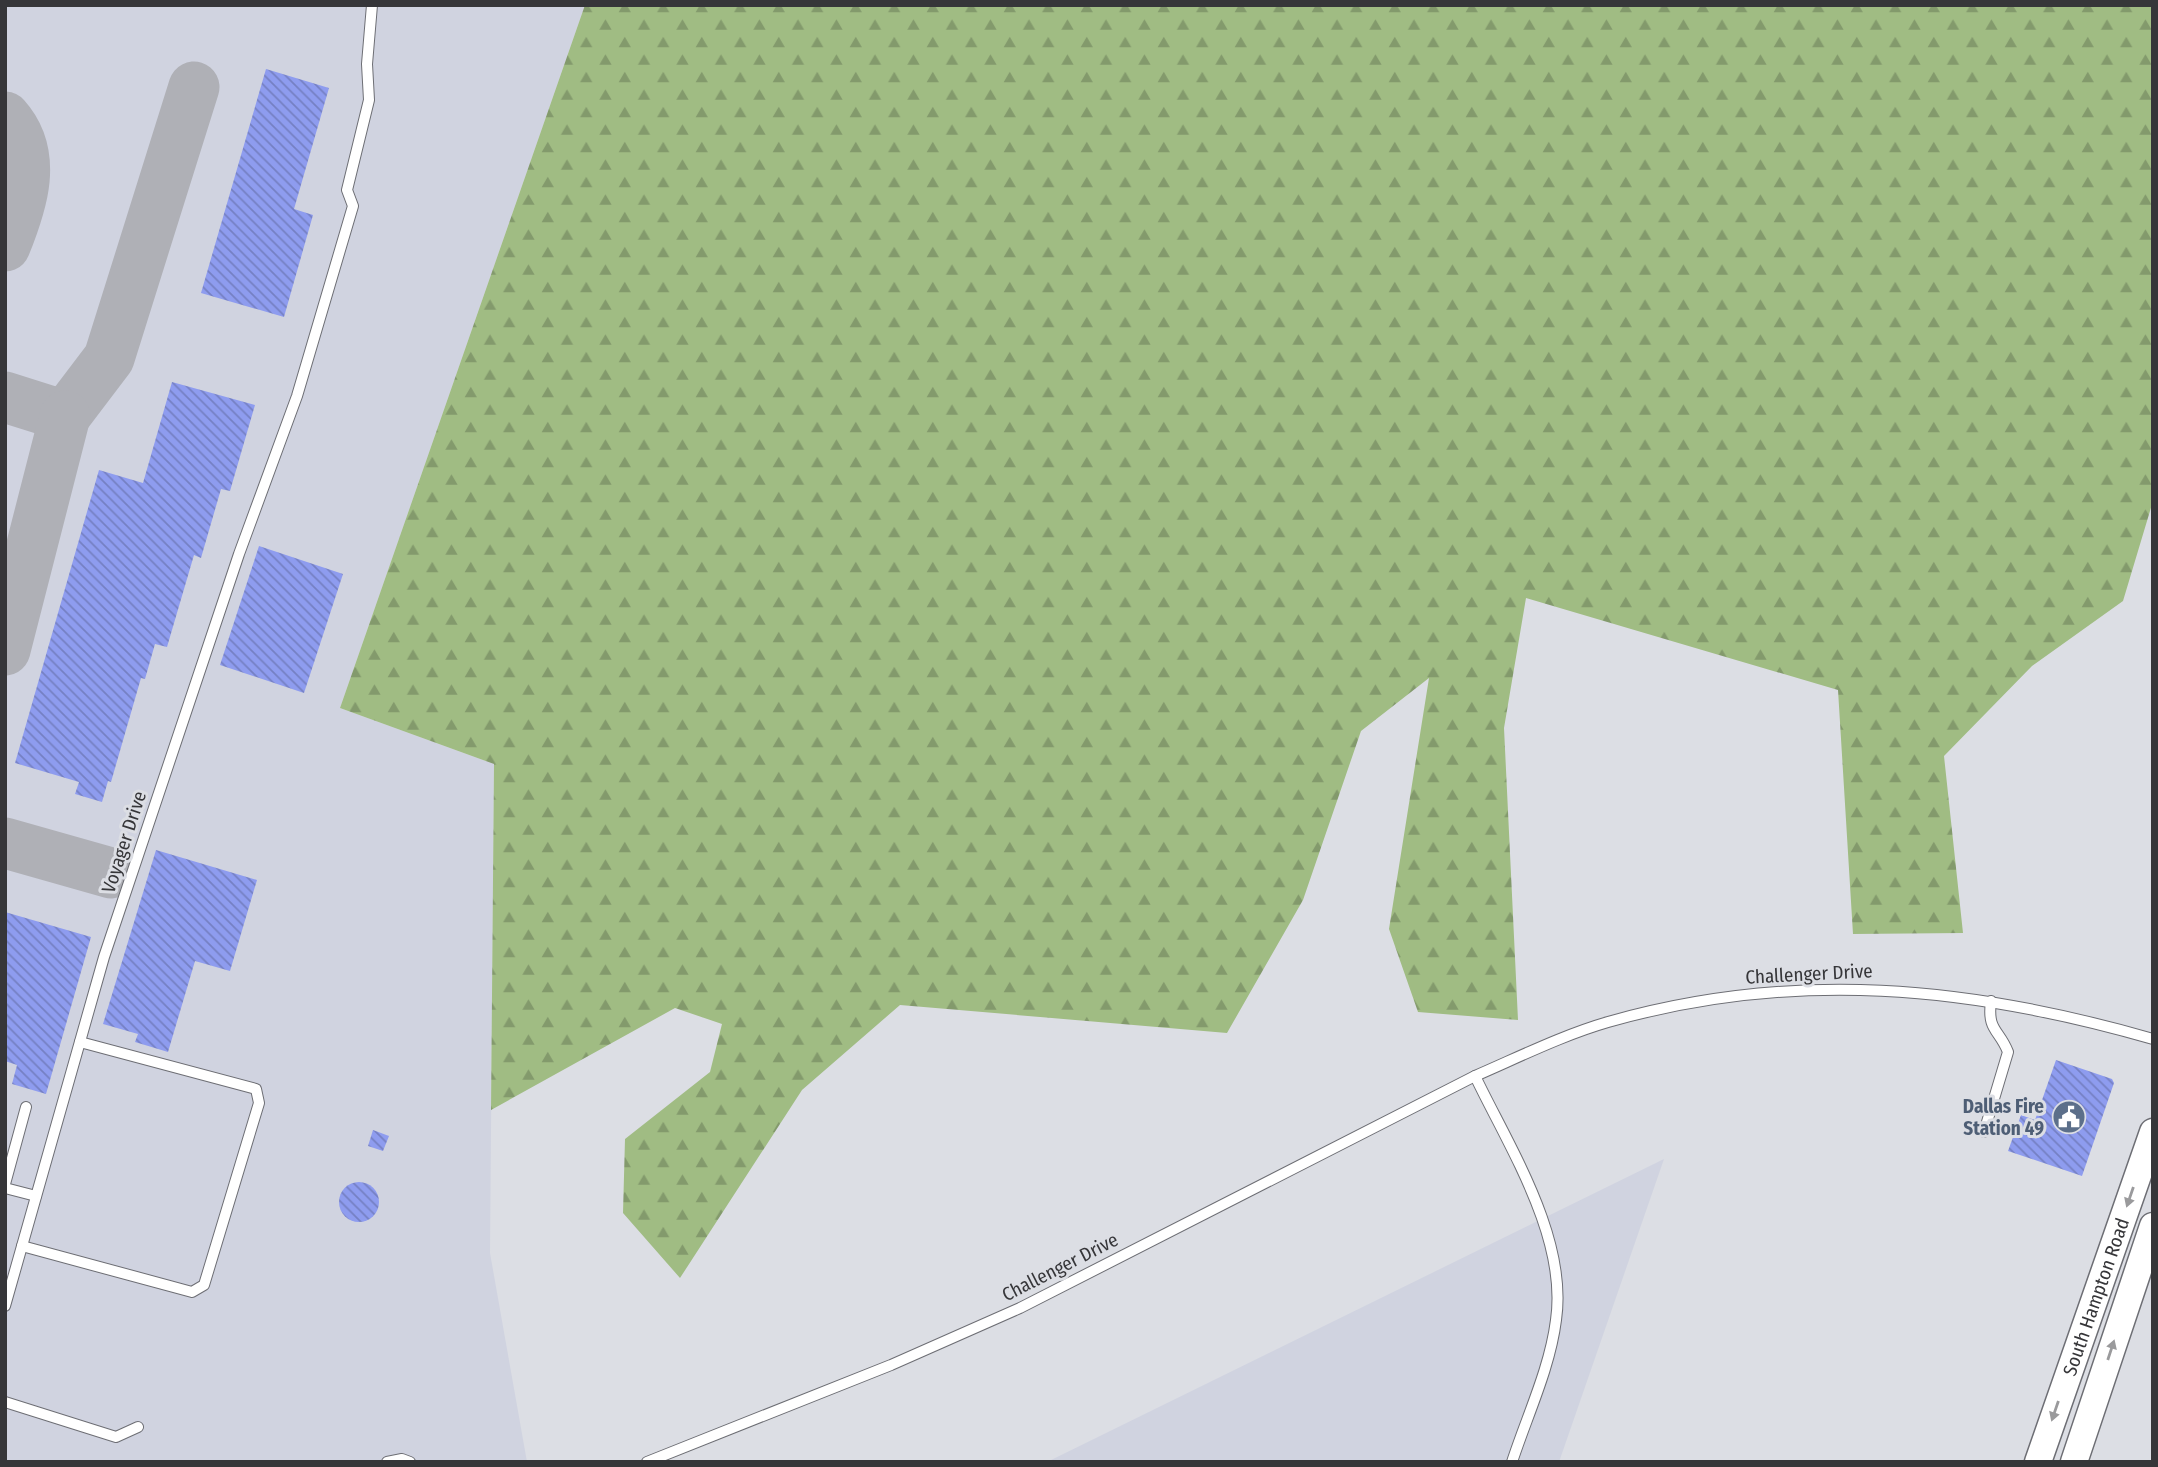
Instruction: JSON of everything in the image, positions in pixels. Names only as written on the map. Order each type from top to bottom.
[{"type":"main road","name":"South Hampton Road","points":[[2038,1462],[2153,1132]]},
{"type":"main road","name":"South Hampton Road","points":[[2074,1462],[2153,1226]]},
{"type":"lane","name":"Voyager Drive","points":[[5,1306],[104,957],[221,606],[297,396],[353,206],[347,190],[369,100],[367,64],[372,5]]},
{"type":"lane","name":"Challenger Drive","points":[[646,1462],[891,1365],[1020,1308],[1475,1076],[1605,1023],[1657,1009],[1764,991],[1875,988],[1991,1000],[2059,1013],[2153,1039]]},
{"type":"lane","points":[[1984,1132],[2008,1052],[1993,1031],[1989,1014],[1991,1000]]},
{"type":"lane","points":[[22,1246],[192,1293],[204,1285],[259,1103],[256,1089],[80,1042]]},
{"type":"lane","points":[[1475,1076],[1544,1220],[1555,1272],[1557,1318],[1546,1362],[1512,1462]]},
{"type":"lane","points":[[26,1107],[5,1186],[36,1196]]},
{"type":"lane","points":[[5,1402],[116,1437],[138,1427]]},
{"type":"lane","points":[[387,1462],[402,1459],[410,1462]]},
{"type":"shaded area","points":[[5,5],[585,5],[340,708],[494,764],[490,1253],[527,1462],[5,1462]]},
{"type":"shaded area","points":[[1664,1159],[1559,1462],[1047,1462]]},
{"type":"green space","points":[[585,5],[2153,5],[2153,501],[2123,601],[2032,666],[1944,756],[1963,933],[1853,934],[1838,690],[1526,598],[1504,728],[1518,1020],[1418,1012],[1389,929],[1429,678],[1361,731],[1303,900],[1227,1033],[900,1005],[802,1090],[680,1278],[623,1213],[625,1139],[710,1072],[722,1024],[675,1008],[491,1110],[494,764],[340,708]]},
{"type":"building","points":[[266,69],[329,88],[294,209],[313,215],[284,317],[201,293]]},
{"type":"building","points":[[172,382],[255,405],[230,491],[221,489],[201,558],[194,555],[167,647],[155,644],[145,679],[141,678],[111,782],[108,781],[102,802],[75,794],[79,782],[15,763],[99,470],[143,483]]},
{"type":"building","points":[[259,546],[343,574],[304,693],[220,665]]},
{"type":"building","points":[[156,850],[257,880],[230,971],[195,961],[168,1052],[135,1042],[138,1034],[103,1024]]},
{"type":"building","points":[[5,912],[91,937],[46,1094],[12,1084],[17,1065],[5,1061]]},
{"type":"building","name":"Dallas Fire Station 49","points":[[2056,1060],[2112,1079],[2114,1083],[2082,1176],[2008,1151],[2021,1115],[2035,1120]]},
{"type":"building","points":[[373,1130],[389,1136],[383,1151],[368,1146]]},
{"type":"building","points":[[359,1182],[373,1188],[379,1202],[373,1216],[359,1222],[345,1216],[339,1202],[345,1188]]},
{"type":"taxiway","points":[[5,397],[65,416],[109,358],[194,87]]},
{"type":"taxiway","points":[[5,117],[22,147],[24,163],[21,197],[5,246]]},
{"type":"taxiway","points":[[5,650],[65,416]]},
{"type":"taxiway","points":[[5,843],[111,873]]},
{"type":"place","name":"Dallas Fire Station 49","points":[[2069,1117]]}]
